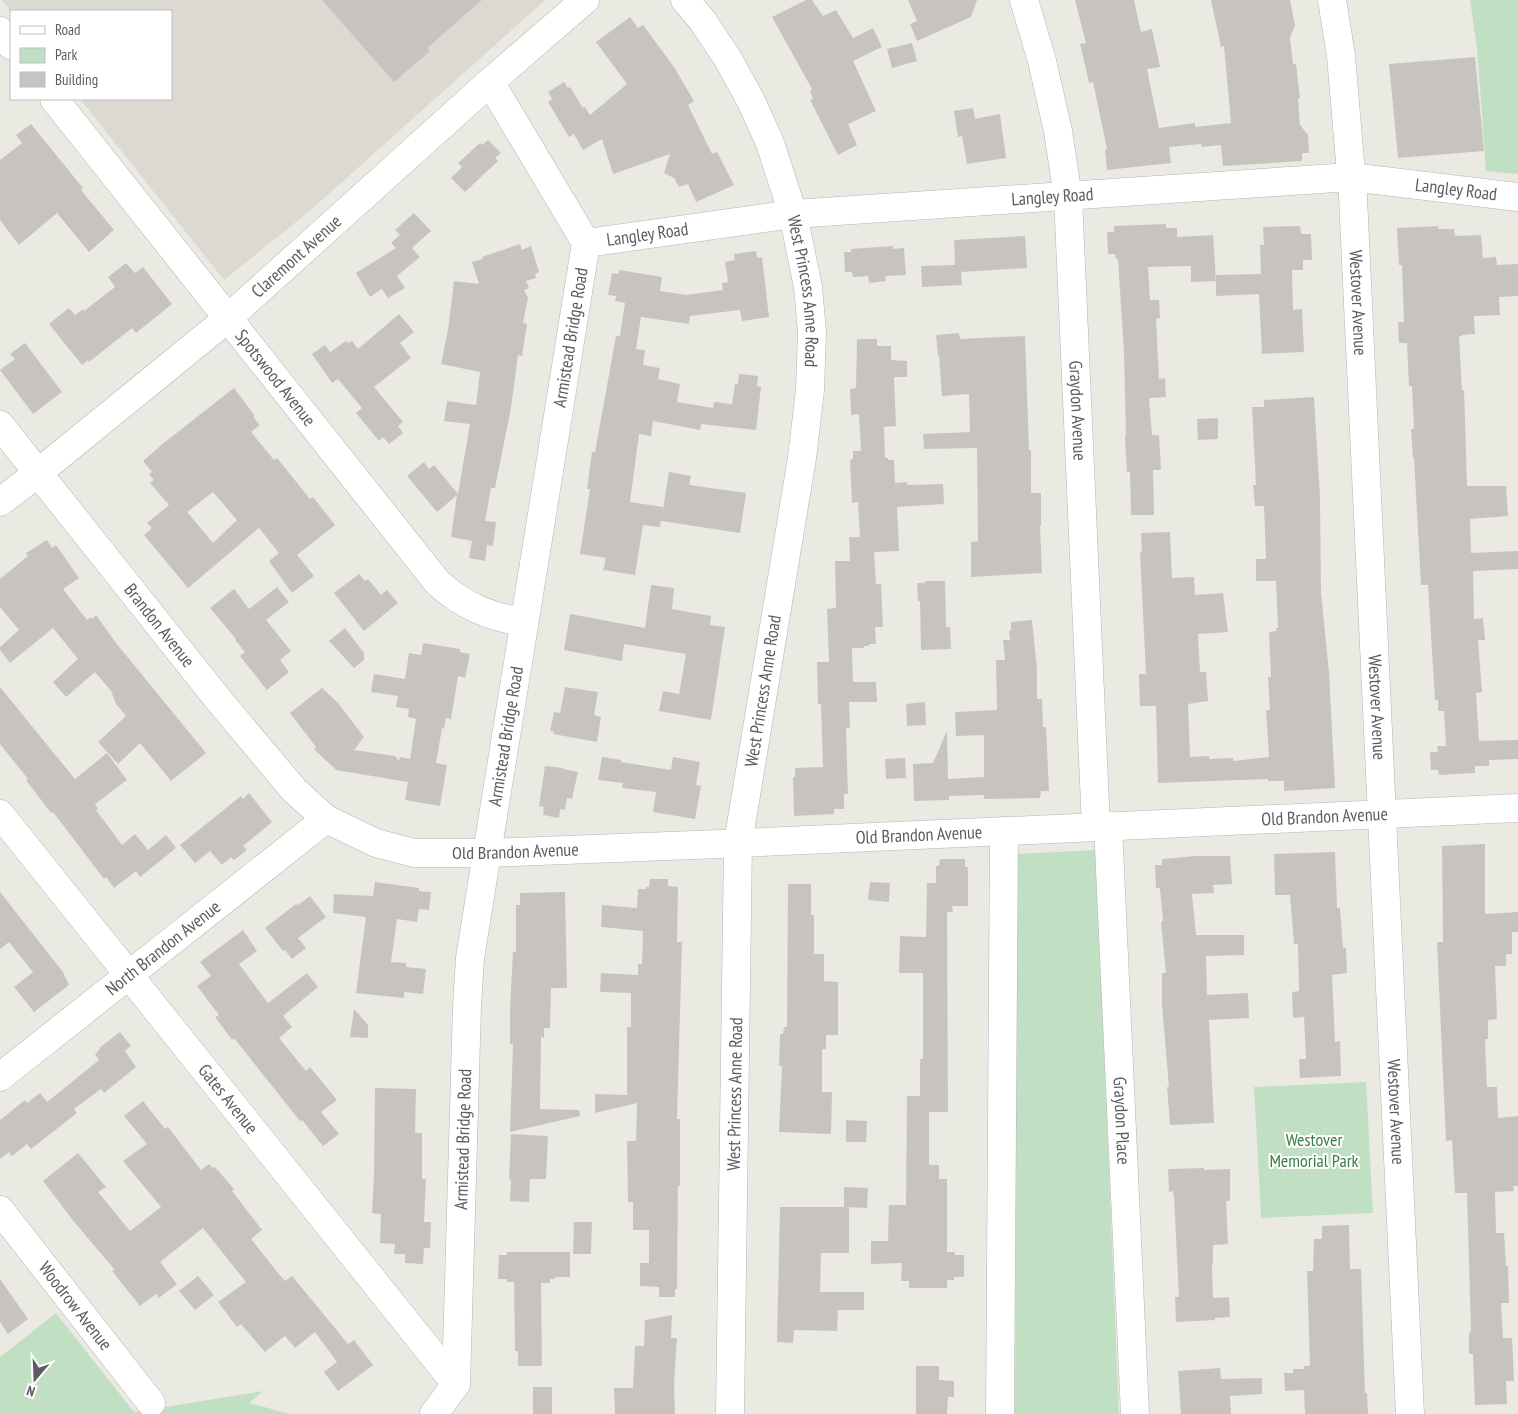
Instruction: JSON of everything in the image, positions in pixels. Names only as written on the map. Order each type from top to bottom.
[{"type":"street","name":"Claremont Avenue","points":[[0,502],[227,319],[490,82],[585,0]]},
{"type":"street","name":"West Princess Anne Road","points":[[685,0],[702,20],[723,52],[751,101],[770,143],[794,214],[808,287],[812,332],[810,390],[802,458],[738,843],[730,1414]]},
{"type":"street","name":"Graydon Avenue","points":[[1024,0],[1042,60],[1058,131],[1068,197],[1102,827]]},
{"type":"street","name":"Westover Avenue","points":[[1332,0],[1341,56],[1351,177],[1410,1414]]},
{"type":"street","points":[[0,31],[10,44]]},
{"type":"street","name":"Armistead Bridge Road","points":[[456,1384],[470,958],[586,243],[490,82]]},
{"type":"street","name":"Spotswood Avenue","points":[[55,100],[438,583],[453,597],[476,610],[524,622]]},
{"type":"street","name":"Langley Road","points":[[586,243],[794,214],[1351,177],[1518,197]]},
{"type":"street","name":"Brandon Avenue","points":[[0,425],[223,706],[294,790],[326,819]]},
{"type":"street","name":"Old Brandon Avenue","points":[[326,819],[376,843],[414,852],[487,853],[1004,832],[1518,808]]},
{"type":"street","name":"Gates Avenue","points":[[0,814],[456,1384]]},
{"type":"street","name":"North Brandon Avenue","points":[[0,1077],[326,819]]},
{"type":"street","name":"Graydon Place","points":[[1102,827],[1135,1414]]},
{"type":"street","points":[[1000,1414],[1004,832]]},
{"type":"street","name":"Woodrow Avenue","points":[[0,1210],[150,1404]]},
{"type":"street","points":[[434,1414],[456,1384]]},
{"type":"shaded area","points":[[2,0],[545,0],[312,209],[224,280],[81,100],[172,100],[172,10],[10,11]]},
{"type":"green space","points":[[1470,0],[1518,0],[1518,174],[1486,171],[1477,48]]},
{"type":"green space","points":[[1096,850],[1119,1414],[1015,1414],[1017,854]]},
{"type":"green space","name":"Westover Memorial Park","points":[[1366,1082],[1373,1213],[1261,1218],[1254,1087]]},
{"type":"green space","points":[[56,1313],[134,1412],[263,1391],[249,1403],[290,1414],[0,1414],[0,1357]]},
{"type":"building","points":[[322,0],[482,0],[427,48],[430,51],[394,82]]},
{"type":"building","points":[[806,0],[812,0],[823,16],[836,10],[853,38],[873,28],[882,47],[853,61],[876,111],[848,124],[857,145],[838,155],[810,100],[813,99],[810,91],[812,89],[772,17]]},
{"type":"building","points":[[908,0],[977,0],[971,17],[917,41],[910,24],[917,21]]},
{"type":"building","points":[[1075,0],[1134,0],[1141,32],[1152,29],[1160,67],[1147,69],[1159,128],[1195,123],[1195,127],[1231,123],[1224,46],[1221,47],[1211,0],[1290,0],[1295,25],[1290,38],[1293,64],[1296,64],[1300,98],[1298,99],[1300,125],[1308,135],[1309,153],[1302,153],[1302,161],[1223,166],[1221,145],[1202,147],[1201,144],[1169,147],[1171,163],[1107,170],[1105,149],[1107,149],[1093,82],[1089,83],[1080,44],[1086,43]]},
{"type":"building","points":[[630,17],[638,28],[643,25],[674,67],[694,101],[688,105],[712,154],[717,152],[734,185],[696,202],[688,184],[679,187],[674,178],[664,173],[670,154],[613,174],[602,139],[583,150],[574,134],[569,137],[548,102],[552,99],[548,92],[564,82],[568,88],[570,87],[583,108],[585,107],[590,115],[627,84],[596,42]]},
{"type":"building","points":[[912,43],[917,61],[892,68],[887,49]]},
{"type":"building","points":[[1475,57],[1484,151],[1398,158],[1389,64]]},
{"type":"building","points":[[973,108],[975,119],[1000,114],[1006,158],[967,164],[962,136],[958,137],[954,111]]},
{"type":"building","points":[[31,124],[114,230],[89,252],[57,213],[19,245],[0,220],[0,160],[22,143],[16,135]]},
{"type":"building","points":[[488,140],[501,153],[495,158],[498,161],[465,192],[451,178],[462,167],[458,163],[480,143],[482,145]]},
{"type":"building","points":[[414,213],[431,231],[412,248],[420,257],[397,276],[405,288],[388,298],[382,289],[370,297],[356,273],[396,248],[391,243],[400,235],[395,230]]},
{"type":"building","points":[[1166,224],[1166,228],[1177,228],[1177,237],[1213,235],[1216,275],[1261,274],[1260,245],[1264,245],[1263,227],[1300,226],[1301,234],[1311,234],[1312,260],[1303,260],[1303,270],[1292,270],[1293,310],[1302,309],[1304,352],[1262,354],[1259,294],[1216,296],[1216,281],[1191,282],[1191,266],[1148,267],[1150,300],[1159,300],[1160,318],[1156,319],[1159,379],[1165,378],[1166,397],[1149,398],[1152,435],[1159,435],[1161,470],[1153,470],[1154,515],[1131,515],[1130,472],[1127,472],[1125,436],[1124,353],[1118,259],[1116,259],[1115,254],[1108,254],[1107,232],[1114,232],[1114,226]]},
{"type":"building","points":[[1438,226],[1438,229],[1454,229],[1455,236],[1481,235],[1483,258],[1496,257],[1497,265],[1518,264],[1518,296],[1499,297],[1500,315],[1474,316],[1475,334],[1459,336],[1462,390],[1464,390],[1467,486],[1506,486],[1508,516],[1470,519],[1471,553],[1518,551],[1518,569],[1473,571],[1474,619],[1483,618],[1485,640],[1478,640],[1482,692],[1476,693],[1479,741],[1518,740],[1518,759],[1489,760],[1489,766],[1475,766],[1475,773],[1439,775],[1438,770],[1431,770],[1430,752],[1438,752],[1437,746],[1446,746],[1444,711],[1438,711],[1438,700],[1435,700],[1428,585],[1421,585],[1411,429],[1414,429],[1412,386],[1409,386],[1407,343],[1399,343],[1398,322],[1404,322],[1402,265],[1399,265],[1397,228]]},
{"type":"building","points":[[1025,236],[1027,268],[961,272],[962,285],[922,287],[921,266],[955,265],[954,240]]},
{"type":"building","points":[[520,244],[522,250],[531,246],[539,272],[535,274],[536,278],[526,281],[529,288],[524,290],[528,298],[523,323],[527,324],[522,356],[518,355],[511,408],[495,488],[491,488],[485,521],[496,522],[493,546],[487,545],[485,561],[469,558],[472,541],[451,537],[457,495],[437,512],[407,476],[424,462],[429,469],[434,465],[458,494],[470,424],[444,421],[447,401],[476,405],[480,372],[441,364],[448,330],[454,281],[479,284],[472,262]]},
{"type":"building","points":[[893,246],[893,249],[904,248],[906,275],[885,276],[886,281],[869,283],[868,276],[853,277],[852,272],[845,272],[844,252],[851,252],[851,249]]},
{"type":"building","points":[[756,251],[757,258],[762,257],[769,317],[742,321],[740,310],[690,316],[689,324],[641,317],[636,349],[645,350],[643,365],[660,368],[658,379],[680,384],[677,402],[713,408],[714,402],[732,404],[735,384],[738,384],[739,374],[758,376],[757,386],[761,387],[756,430],[701,424],[700,430],[653,421],[651,436],[639,434],[630,502],[663,507],[660,527],[643,525],[635,575],[603,570],[606,558],[580,554],[590,489],[587,489],[592,452],[595,452],[616,336],[620,336],[625,303],[615,301],[616,296],[608,295],[612,273],[619,274],[619,270],[662,277],[660,291],[686,295],[723,290],[722,283],[728,282],[725,262],[735,260],[734,254]]},
{"type":"building","points":[[126,263],[135,273],[143,267],[172,304],[136,333],[132,328],[89,362],[88,360],[82,365],[49,324],[69,308],[75,315],[83,309],[84,311],[115,287],[108,277]]},
{"type":"building","points":[[399,314],[414,332],[400,343],[411,358],[374,387],[403,422],[398,426],[403,433],[389,444],[383,437],[379,441],[356,413],[362,408],[338,379],[332,383],[312,354],[325,345],[330,352],[346,341],[348,343],[352,341],[358,349]]},
{"type":"building","points":[[959,333],[960,339],[1025,336],[1029,450],[1031,450],[1031,493],[1041,493],[1042,573],[971,577],[971,542],[978,541],[977,448],[924,449],[923,434],[970,432],[969,394],[942,396],[936,335]]},
{"type":"building","points":[[857,339],[877,339],[877,346],[891,346],[891,360],[907,361],[907,377],[894,377],[896,426],[884,427],[885,458],[894,460],[895,483],[907,482],[907,485],[943,484],[944,504],[897,507],[899,551],[874,552],[876,584],[881,584],[883,627],[875,627],[876,644],[869,644],[869,646],[864,646],[864,648],[852,648],[853,682],[876,682],[877,702],[849,702],[850,728],[846,728],[848,794],[844,794],[844,809],[834,809],[834,814],[794,816],[793,777],[795,777],[795,768],[823,767],[821,704],[818,704],[817,662],[829,662],[827,609],[836,608],[835,561],[850,561],[849,537],[860,537],[858,502],[852,503],[850,460],[853,459],[853,451],[861,451],[859,414],[851,415],[850,389],[856,388]]},
{"type":"building","points":[[25,343],[62,392],[33,414],[0,370],[15,359],[10,354]]},
{"type":"building","points":[[234,388],[260,425],[251,432],[274,460],[277,458],[310,499],[313,497],[335,525],[297,555],[314,576],[292,593],[269,561],[279,553],[259,528],[188,588],[144,535],[152,528],[147,523],[169,505],[150,483],[154,480],[149,474],[152,472],[143,461]],"holes":[[[213,492],[237,520],[213,543],[187,512]]]},
{"type":"building","points":[[1314,397],[1320,498],[1321,593],[1329,672],[1335,788],[1284,791],[1284,781],[1268,781],[1268,779],[1158,783],[1156,706],[1140,706],[1139,674],[1146,674],[1140,552],[1142,553],[1141,533],[1170,532],[1172,578],[1194,577],[1195,595],[1223,593],[1228,632],[1198,634],[1200,672],[1206,672],[1208,701],[1188,704],[1190,757],[1209,756],[1209,759],[1233,758],[1233,761],[1269,757],[1266,710],[1270,710],[1268,677],[1271,677],[1269,632],[1276,631],[1276,628],[1278,628],[1276,581],[1256,581],[1256,559],[1266,559],[1264,506],[1255,506],[1253,485],[1256,485],[1252,407],[1264,407],[1264,400]]},
{"type":"building","points":[[1218,418],[1218,439],[1198,440],[1197,419]]},
{"type":"building","points":[[669,472],[691,476],[689,485],[746,493],[740,533],[661,521]]},
{"type":"building","points":[[47,540],[52,548],[56,545],[79,578],[63,589],[87,620],[91,617],[92,619],[96,615],[116,643],[206,753],[171,781],[140,743],[118,764],[98,742],[126,716],[116,704],[111,691],[95,672],[66,697],[53,682],[78,659],[53,628],[10,663],[0,650],[0,647],[19,630],[0,607],[0,579],[28,556],[26,553]]},
{"type":"building","points":[[359,574],[365,581],[368,579],[381,595],[387,590],[398,603],[364,631],[334,593]]},
{"type":"building","points":[[925,581],[945,581],[946,627],[950,627],[951,649],[921,650],[920,601],[918,601],[917,583],[925,583]]},
{"type":"building","points":[[651,585],[674,588],[672,609],[711,616],[710,625],[725,627],[711,720],[659,711],[663,691],[679,694],[686,654],[624,644],[622,661],[564,650],[570,614],[645,628]]},
{"type":"building","points":[[277,587],[289,602],[266,620],[291,651],[280,660],[289,672],[267,690],[240,656],[245,652],[236,639],[210,608],[234,589],[249,609]]},
{"type":"building","points":[[1032,620],[1037,669],[1037,699],[1042,699],[1043,727],[1046,727],[1049,791],[1041,791],[1040,798],[984,799],[984,795],[949,796],[949,800],[914,801],[913,764],[933,763],[947,731],[948,779],[984,777],[984,735],[956,736],[955,712],[997,710],[996,660],[1005,660],[1003,640],[1010,640],[1011,622]]},
{"type":"building","points":[[345,628],[364,653],[364,660],[354,668],[329,641]]},
{"type":"building","points":[[423,643],[460,649],[460,652],[470,654],[465,678],[458,676],[451,719],[446,718],[444,729],[442,728],[436,763],[447,765],[440,806],[405,800],[408,782],[336,770],[314,749],[316,747],[290,713],[322,688],[338,703],[364,737],[354,750],[395,756],[399,761],[400,757],[410,759],[416,719],[408,717],[409,709],[396,707],[398,696],[371,692],[374,674],[405,679],[409,653],[421,655]]},
{"type":"building","points":[[0,687],[75,779],[107,753],[127,780],[95,804],[98,809],[96,810],[122,845],[135,834],[148,850],[166,835],[176,848],[140,877],[136,871],[114,888],[106,877],[104,879],[53,812],[51,813],[26,780],[28,779],[0,744]]},
{"type":"building","points":[[565,687],[598,692],[594,715],[601,717],[597,742],[553,734],[554,731],[550,731],[554,712],[560,713]]},
{"type":"building","points":[[925,702],[926,725],[907,726],[906,704]]},
{"type":"building","points":[[602,757],[671,770],[673,757],[700,762],[696,785],[701,786],[695,819],[653,812],[656,792],[622,788],[623,783],[598,780]]},
{"type":"building","points":[[905,758],[906,778],[886,779],[885,759]]},
{"type":"building","points":[[545,766],[578,772],[572,799],[567,798],[565,810],[560,809],[559,818],[543,815],[544,807],[539,806]]},
{"type":"building","points":[[249,793],[272,822],[243,846],[247,850],[234,860],[231,857],[222,865],[210,851],[195,863],[180,845],[241,796],[243,799]]},
{"type":"building","points":[[1485,844],[1485,914],[1518,912],[1518,932],[1512,932],[1512,954],[1506,954],[1506,966],[1495,966],[1497,1019],[1488,1020],[1488,1039],[1485,1039],[1487,1087],[1497,1087],[1498,1118],[1518,1116],[1518,1186],[1513,1186],[1514,1191],[1495,1192],[1496,1233],[1504,1233],[1506,1266],[1508,1266],[1509,1303],[1501,1303],[1503,1338],[1512,1338],[1514,1381],[1506,1381],[1507,1404],[1475,1405],[1473,1354],[1469,1354],[1469,1334],[1471,1331],[1467,1193],[1455,1193],[1452,1140],[1446,1141],[1437,942],[1443,942],[1442,846]]},
{"type":"building","points":[[1335,852],[1337,908],[1340,908],[1343,948],[1346,948],[1347,973],[1332,975],[1335,1042],[1340,1041],[1341,1076],[1300,1078],[1299,1059],[1306,1059],[1304,1017],[1293,1018],[1292,992],[1299,991],[1298,944],[1294,944],[1290,895],[1275,895],[1274,854]]},
{"type":"building","points":[[1230,856],[1232,884],[1213,885],[1214,893],[1192,894],[1196,935],[1244,935],[1244,955],[1206,956],[1207,995],[1248,993],[1249,1018],[1209,1020],[1214,1123],[1170,1125],[1167,1087],[1169,1087],[1162,1005],[1162,973],[1166,973],[1161,922],[1163,921],[1160,888],[1156,888],[1155,865],[1162,865],[1162,859]]},
{"type":"building","points":[[940,859],[965,859],[965,867],[968,867],[968,906],[952,906],[953,912],[947,912],[948,1112],[929,1112],[929,1165],[939,1165],[939,1179],[947,1179],[947,1252],[955,1252],[955,1255],[964,1255],[964,1277],[954,1277],[954,1280],[947,1280],[947,1288],[909,1288],[909,1281],[901,1281],[902,1263],[871,1264],[871,1241],[888,1241],[889,1205],[906,1205],[907,1096],[920,1096],[920,1059],[923,1059],[923,973],[899,973],[900,936],[926,937],[927,883],[936,883],[936,866],[939,866]]},
{"type":"building","points":[[650,879],[668,879],[668,886],[678,887],[677,942],[682,942],[677,1119],[680,1119],[680,1186],[678,1186],[677,1289],[675,1289],[675,1297],[659,1297],[659,1287],[640,1286],[640,1263],[649,1263],[649,1230],[633,1230],[633,1202],[628,1202],[627,1141],[636,1141],[637,1103],[595,1113],[595,1094],[627,1095],[627,1027],[631,1027],[631,993],[600,992],[601,973],[638,975],[638,964],[642,964],[643,931],[601,927],[602,905],[637,908],[638,889],[649,887]]},
{"type":"building","points":[[375,882],[419,888],[419,891],[431,892],[429,910],[419,909],[417,922],[397,919],[391,962],[406,963],[406,967],[426,969],[423,994],[404,992],[404,998],[356,993],[366,917],[333,913],[334,894],[373,896]]},
{"type":"building","points":[[870,882],[890,883],[889,902],[868,900]]},
{"type":"building","points":[[788,884],[811,884],[811,915],[814,915],[814,954],[824,954],[824,981],[838,982],[838,1035],[826,1035],[826,1049],[822,1049],[822,1092],[832,1092],[831,1134],[779,1132],[782,1066],[779,1066],[780,1034],[783,1034],[784,1027],[787,1027]]},
{"type":"building","points":[[0,892],[63,972],[69,985],[34,1012],[14,987],[33,972],[9,942],[0,949]]},
{"type":"building","points":[[565,892],[567,988],[551,988],[550,1028],[544,1028],[544,1038],[541,1037],[540,1109],[579,1110],[580,1116],[510,1132],[513,1044],[510,1044],[510,1009],[513,952],[516,952],[516,905],[520,905],[520,893]]},
{"type":"building","points":[[310,896],[326,917],[298,938],[306,948],[292,959],[285,950],[283,951],[265,928],[296,904],[298,905]]},
{"type":"building","points":[[243,930],[257,951],[239,964],[268,1003],[307,973],[318,987],[283,1016],[292,1027],[279,1038],[306,1071],[310,1067],[337,1100],[321,1112],[339,1134],[323,1146],[302,1120],[300,1121],[234,1038],[232,1040],[215,1017],[219,1015],[197,986],[211,976],[200,962]]},
{"type":"building","points":[[354,1009],[368,1025],[368,1038],[350,1037]]},
{"type":"building","points":[[120,1032],[131,1046],[125,1051],[136,1067],[104,1093],[101,1089],[74,1109],[77,1113],[31,1149],[27,1144],[12,1156],[9,1152],[0,1159],[0,1120],[25,1100],[27,1103],[40,1093],[47,1102],[99,1060],[95,1054],[99,1048]]},
{"type":"building","points":[[375,1088],[416,1089],[415,1133],[422,1133],[422,1179],[426,1179],[424,1222],[431,1222],[430,1248],[424,1248],[423,1264],[405,1263],[405,1254],[394,1254],[395,1244],[380,1243],[381,1214],[372,1213]]},
{"type":"building","points":[[143,1101],[165,1129],[168,1127],[201,1170],[209,1164],[213,1168],[215,1167],[234,1189],[232,1191],[262,1230],[251,1239],[278,1273],[285,1281],[292,1276],[348,1344],[354,1340],[373,1365],[338,1391],[324,1372],[337,1362],[315,1332],[295,1348],[285,1336],[265,1352],[241,1324],[237,1327],[218,1302],[246,1282],[203,1228],[160,1262],[177,1284],[159,1298],[156,1294],[140,1306],[112,1271],[115,1270],[75,1223],[43,1181],[78,1153],[106,1187],[98,1192],[130,1231],[161,1207],[123,1161],[147,1144],[124,1116]]},
{"type":"building","points":[[846,1120],[867,1121],[866,1142],[846,1142]]},
{"type":"building","points":[[511,1134],[548,1136],[546,1179],[530,1179],[529,1202],[510,1201]]},
{"type":"building","points":[[1204,1168],[1204,1170],[1230,1169],[1230,1201],[1226,1201],[1228,1244],[1213,1245],[1212,1264],[1213,1298],[1229,1297],[1230,1317],[1215,1318],[1215,1320],[1176,1322],[1175,1297],[1179,1297],[1174,1196],[1173,1191],[1169,1192],[1168,1169]]},
{"type":"building","points":[[844,1187],[868,1188],[867,1208],[844,1207]]},
{"type":"building","points":[[780,1207],[849,1207],[849,1253],[821,1253],[820,1292],[864,1292],[864,1310],[838,1310],[837,1331],[794,1330],[793,1343],[777,1342]]},
{"type":"building","points":[[574,1222],[592,1222],[591,1254],[573,1254]]},
{"type":"building","points":[[1349,1225],[1350,1269],[1361,1269],[1365,1393],[1367,1393],[1368,1414],[1305,1414],[1304,1390],[1285,1391],[1284,1373],[1293,1373],[1293,1369],[1304,1369],[1304,1366],[1310,1366],[1307,1271],[1313,1271],[1314,1239],[1322,1239],[1322,1226]]},
{"type":"building","points":[[507,1252],[570,1252],[570,1277],[555,1277],[555,1279],[550,1279],[550,1283],[541,1283],[542,1366],[518,1366],[518,1351],[515,1351],[514,1282],[507,1282],[507,1279],[498,1279],[499,1255],[507,1255]]},
{"type":"building","points":[[198,1276],[214,1295],[195,1310],[179,1291]]},
{"type":"building","points":[[0,1279],[28,1319],[8,1334],[0,1322]]},
{"type":"building","points":[[672,1315],[671,1338],[677,1338],[674,1385],[675,1414],[615,1414],[614,1388],[633,1388],[635,1346],[644,1346],[645,1320]]},
{"type":"building","points":[[916,1366],[939,1366],[939,1380],[954,1381],[954,1397],[948,1397],[947,1414],[916,1414]]},
{"type":"building","points":[[1220,1368],[1221,1379],[1262,1378],[1262,1394],[1230,1396],[1231,1414],[1181,1414],[1178,1371]]},
{"type":"building","points":[[533,1387],[552,1387],[552,1414],[533,1414]]}]
